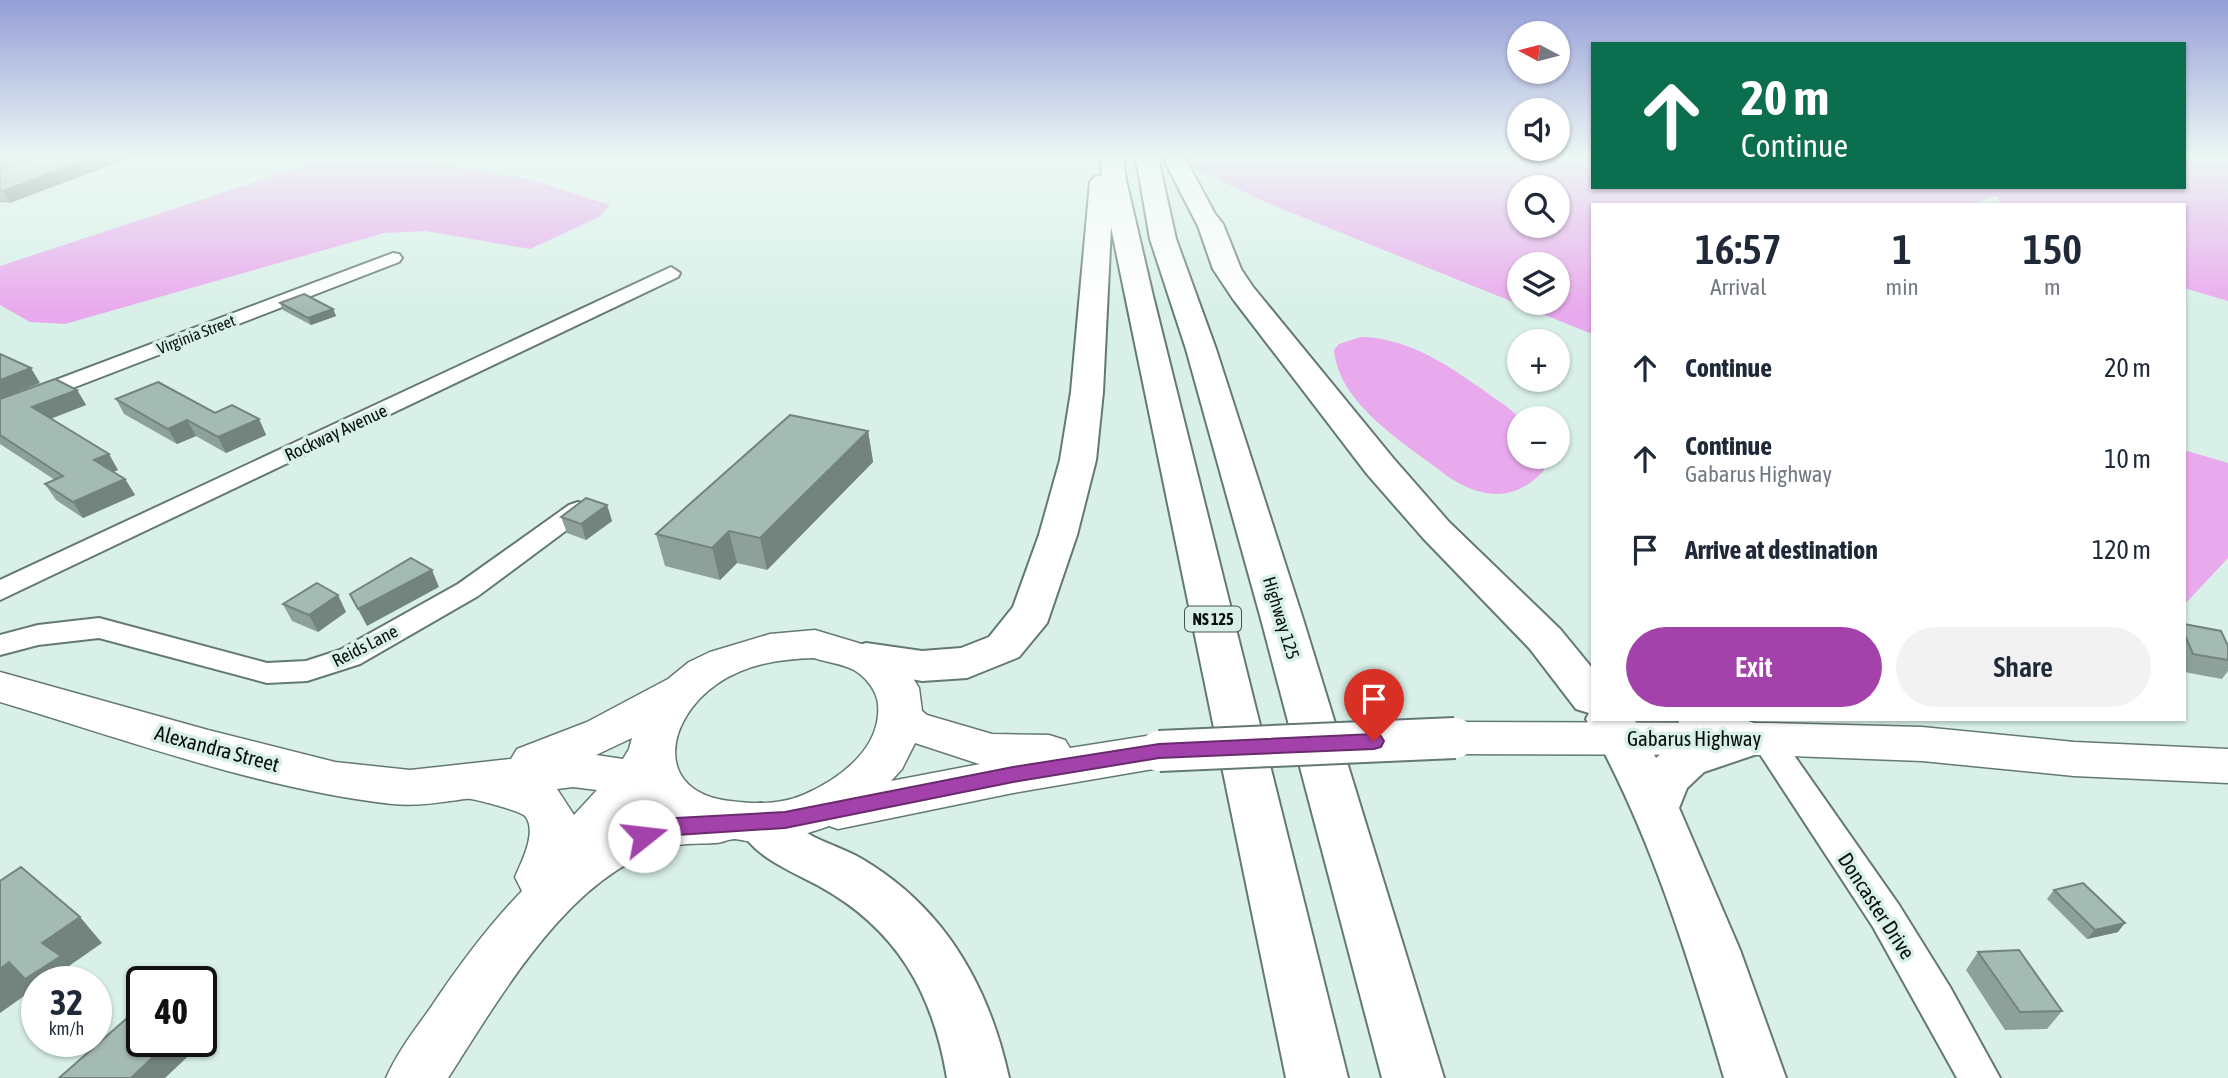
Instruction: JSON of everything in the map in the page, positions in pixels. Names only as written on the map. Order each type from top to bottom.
[{"type":"highway","points":[[866,658],[922,666],[967,663],[1004,647],[1026,623],[1058,535],[1080,448],[1088,379],[1100,208]]},
{"type":"highway","name":"NS 125","points":[[1122,208],[1139,296],[1317,1078]]},
{"type":"highway","name":"Highway 125","points":[[1157,208],[1163,239],[1201,349],[1278,607],[1413,1078]]},
{"type":"highway","points":[[1199,208],[1210,224],[1227,269],[1290,355],[1436,530],[1574,662],[1591,696]]},
{"type":"highway","points":[[1706,721],[1757,739]]},
{"type":"highway","points":[[1615,729],[1697,907],[1724,977],[1755,1078]]},
{"type":"highway","points":[[1654,809],[1666,778],[1687,759],[1757,739]]},
{"type":"highway","points":[[761,822],[784,845],[846,876],[883,900],[906,923],[948,978],[974,1052],[978,1078]]},
{"type":"main road","points":[[415,1078],[521,919],[569,852],[651,774],[661,718],[671,703],[700,677],[736,657],[775,646],[815,645],[851,652],[866,658],[880,667],[894,684],[902,704],[902,719],[893,750],[869,780],[831,804],[761,822],[676,826],[617,846],[559,887],[533,913],[521,919]]},
{"type":"main road","name":"Alexandra Street","points":[[439,786],[531,761],[603,734],[700,677]]},
{"type":"main road","name":"Alexandra Street","points":[[0,687],[208,747],[335,780],[386,787],[439,786],[573,770],[651,774]]},
{"type":"main road","name":"Gabarus Highway","points":[[902,719],[911,726],[965,745],[992,751],[1159,751],[1615,729],[1757,739],[1922,744],[2074,760],[2228,766]]},
{"type":"main road","name":"Gabarus Highway","points":[[761,822],[1159,751]]},
{"type":"main road","points":[[651,774],[697,813],[761,822]]},
{"type":"main road","points":[[439,786],[509,788],[527,792],[540,799],[549,811],[554,842],[521,919]]},
{"type":"street","name":"Virginia Street","points":[[0,409],[393,258]]},
{"type":"street","name":"Rockway Avenue","points":[[0,591],[671,273]]},
{"type":"street","name":"Reids Lane","points":[[0,645],[38,635],[99,628],[256,671],[279,673],[322,667],[350,657],[468,590],[578,510]]},
{"type":"street","name":"Doncaster Drive","points":[[1757,739],[1886,916],[1979,1078]]},
{"type":"shaded area","points":[[175,208],[607,208],[599,217],[530,249],[425,231],[384,233],[65,324],[30,322],[0,305],[0,266]]},
{"type":"shaded area","points":[[1281,208],[1507,208],[1507,238],[1570,238],[1570,208],[1591,208],[1591,334],[1545,315],[1570,315],[1570,252],[1507,252],[1507,300]]},
{"type":"shaded area","points":[[2186,208],[2228,208],[2228,301],[2186,289]]},
{"type":"shaded area","points":[[1361,337],[1382,339],[1420,351],[1456,371],[1507,407],[1507,469],[1544,470],[1522,488],[1499,494],[1475,490],[1450,478],[1396,438],[1362,406],[1348,389],[1339,370],[1334,350],[1339,344]]},
{"type":"shaded area","points":[[2186,451],[2228,463],[2228,558],[2186,603]]},
{"type":"building","points":[[304,294],[333,309],[308,318],[280,303]]},
{"type":"building","points":[[0,354],[31,368],[0,380]]},
{"type":"building","points":[[55,379],[77,390],[32,407],[109,454],[94,460],[125,479],[73,502],[45,484],[63,476],[0,435],[0,399]]},
{"type":"building","points":[[158,382],[215,413],[232,405],[259,419],[218,437],[187,420],[168,429],[116,399]]},
{"type":"building","points":[[790,415],[868,431],[760,538],[729,531],[712,548],[656,534]]},
{"type":"building","points":[[586,498],[607,505],[581,524],[561,517]]},
{"type":"building","points":[[411,558],[432,570],[358,609],[350,594]]},
{"type":"building","points":[[317,583],[338,595],[309,615],[283,604]]},
{"type":"building","points":[[2186,624],[2221,631],[2228,646],[2228,660],[2193,654],[2186,638]]},
{"type":"building","points":[[21,867],[80,917],[42,943],[61,956],[45,966],[21,966],[21,975],[9,962],[0,969],[0,881]]},
{"type":"building","points":[[2083,883],[2125,923],[2095,930],[2054,890]]},
{"type":"building","points":[[2019,950],[2062,1011],[2020,1012],[1978,952]]},
{"type":"building","points":[[126,1019],[126,1057],[153,1057],[131,1078],[59,1078],[83,1057],[112,1057],[112,1031]]},
{"type":"route","points":[[644,836],[676,826],[785,820],[1013,775],[1159,751],[1374,741]]}]
